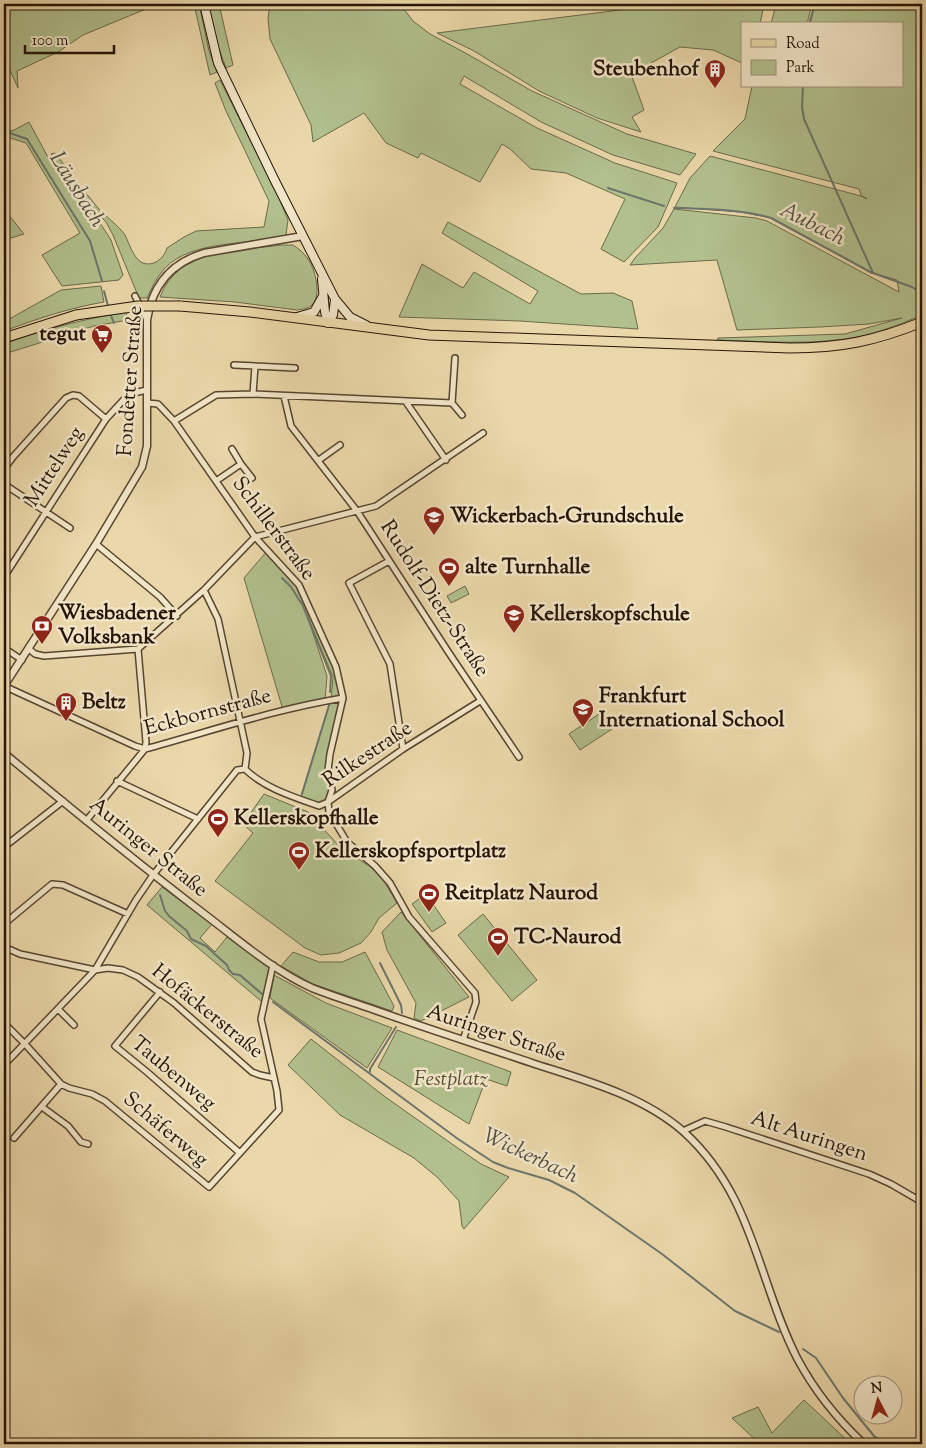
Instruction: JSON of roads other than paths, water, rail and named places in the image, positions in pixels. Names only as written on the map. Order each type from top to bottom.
[{"type":"main road","points":[[204,4],[214,51],[220,68],[335,299],[350,316],[375,329]]},
{"type":"main road","points":[[320,270],[328,323]]},
{"type":"main road","points":[[284,317],[303,316],[314,312],[324,294]]},
{"type":"main road","points":[[328,323],[333,315],[335,299]]},
{"type":"main road","points":[[4,338],[76,315],[138,306],[180,306],[429,335],[818,348],[865,342],[922,322]]},
{"type":"street","name":"Fondetter Straße","points":[[4,686],[96,544],[131,487],[145,459],[147,446],[147,320],[152,300],[161,281],[176,266],[204,253],[303,236]]},
{"type":"street","points":[[135,296],[147,320]]},
{"type":"street","points":[[455,358],[452,403],[462,415]]},
{"type":"street","points":[[234,365],[295,368]]},
{"type":"street","points":[[253,394],[255,366]]},
{"type":"street","name":"Mittelweg","points":[[4,577],[106,419],[129,394],[147,390]]},
{"type":"street","points":[[174,420],[216,395],[253,394],[452,403]]},
{"type":"street","points":[[4,469],[66,398],[73,395],[79,396],[106,419]]},
{"type":"street","name":"Rudolf-Dietz-Straße","points":[[284,396],[291,426],[357,511],[519,757]]},
{"type":"street","name":"Schillerstraße","points":[[147,402],[158,404],[174,420],[256,537],[299,585],[336,667],[343,698],[330,754],[328,770],[332,790],[328,802],[328,812],[347,842],[376,866],[390,883],[410,917],[475,993],[476,1002],[463,1040]]},
{"type":"street","points":[[406,402],[446,460]]},
{"type":"street","points":[[29,649],[40,656],[138,649],[177,616],[256,537],[376,506],[483,433]]},
{"type":"street","points":[[319,460],[340,445]]},
{"type":"street","name":"Schillerstraße","points":[[232,449],[252,478]]},
{"type":"street","name":"Schillerstraße","points":[[216,481],[241,464]]},
{"type":"street","points":[[4,484],[70,528]]},
{"type":"street","points":[[96,544],[160,597],[177,616]]},
{"type":"street","points":[[389,561],[349,583],[390,664],[403,749]]},
{"type":"street","points":[[4,1064],[95,970],[153,875],[237,770],[245,769],[247,754],[218,618],[204,590]]},
{"type":"street","points":[[4,648],[22,660]]},
{"type":"street","points":[[86,820],[145,749],[138,649]]},
{"type":"street","name":"Eckbornstraße","points":[[4,686],[145,749],[282,710],[343,698]]},
{"type":"street","name":"Rilkestraße","points":[[245,769],[251,775],[282,792],[319,806],[328,802],[403,749],[480,700]]},
{"type":"street","name":"Auringer Straße","points":[[4,753],[153,875],[273,965],[310,987],[558,1071],[625,1096],[655,1112],[683,1132],[711,1161],[736,1201],[758,1252],[778,1313],[798,1358],[821,1397],[834,1414],[864,1444]]},
{"type":"street","points":[[117,781],[198,818]]},
{"type":"street","points":[[4,847],[63,801]]},
{"type":"street","points":[[4,924],[52,884],[63,885],[128,914]]},
{"type":"street","name":"Hofäckerstraße","points":[[4,947],[20,954],[95,970],[108,968],[123,970],[138,977],[174,1003],[252,1072],[274,1078]]},
{"type":"street","name":"Schäferweg","points":[[4,1023],[61,1084],[92,1094],[105,1102],[209,1187],[279,1110],[278,1091],[261,1019],[273,965]]},
{"type":"street","name":"Taubenweg","points":[[160,992],[115,1046],[240,1153]]},
{"type":"street","points":[[58,1010],[74,1025]]},
{"type":"street","points":[[14,1138],[61,1084]]},
{"type":"street","points":[[42,1107],[68,1126],[81,1142],[88,1144]]},
{"type":"street","name":"Alt Auringen","points":[[683,1132],[705,1121],[726,1127],[869,1174],[922,1202]]},
{"type":"waterway","name":"Aubach","points":[[810,22],[815,4]]},
{"type":"waterway","name":"Aubach","points":[[803,88],[802,107],[804,119],[873,273],[912,287],[922,293]]},
{"type":"waterway","name":"Läusbach","points":[[4,131],[27,139],[90,241],[102,281]]},
{"type":"waterway","name":"Aubach","points":[[608,188],[664,206]]},
{"type":"waterway","name":"Aubach","points":[[674,208],[736,211],[771,218],[872,273]]},
{"type":"waterway","points":[[104,291],[108,306]]},
{"type":"waterway","points":[[110,313],[114,323]]},
{"type":"waterway","name":"Läusbach","points":[[282,578],[291,587],[303,606],[331,676],[330,692]]},
{"type":"waterway","name":"Läusbach","points":[[302,794],[330,702]]},
{"type":"waterway","name":"Wickerbach","points":[[160,895],[165,911],[187,931],[191,939],[206,946],[227,965],[233,974],[240,975],[262,994]]},
{"type":"waterway","name":"Läusbach","points":[[380,963],[401,1005],[402,1013]]},
{"type":"waterway","name":"Wickerbach","points":[[273,1002],[458,1139],[493,1162],[549,1180],[575,1193],[662,1254],[735,1311],[779,1332]]},
{"type":"waterway","name":"Läusbach","points":[[370,1072],[370,1069],[396,1027]]},
{"type":"waterway","name":"Wickerbach","points":[[803,1349],[816,1358],[843,1398],[874,1436],[887,1444]]},
{"type":"place","name":"Steubenhof","points":[[715,89]]},
{"type":"place","name":"tegut","points":[[102,354]]},
{"type":"place","name":"Wickerbach-Grundschule","points":[[434,536]]},
{"type":"place","name":"alte Turnhalle","points":[[449,587]]},
{"type":"place","name":"Kellerskopfschule","points":[[514,634]]},
{"type":"place","name":"Wiesbadener Volksbank","points":[[42,645]]},
{"type":"place","name":"Beltz","points":[[66,722]]},
{"type":"place","name":"Frankfurt International School","points":[[583,728]]},
{"type":"place","name":"Kellerskopfhalle","points":[[218,838]]},
{"type":"place","name":"Kellerskopfsportplatz","points":[[299,871]]},
{"type":"place","name":"Reitplatz Naurod","points":[[429,913]]},
{"type":"place","name":"TC-Naurod","points":[[498,957]]},
{"type":"park label","name":"Festplatz","points":[[451,1080]]}]
